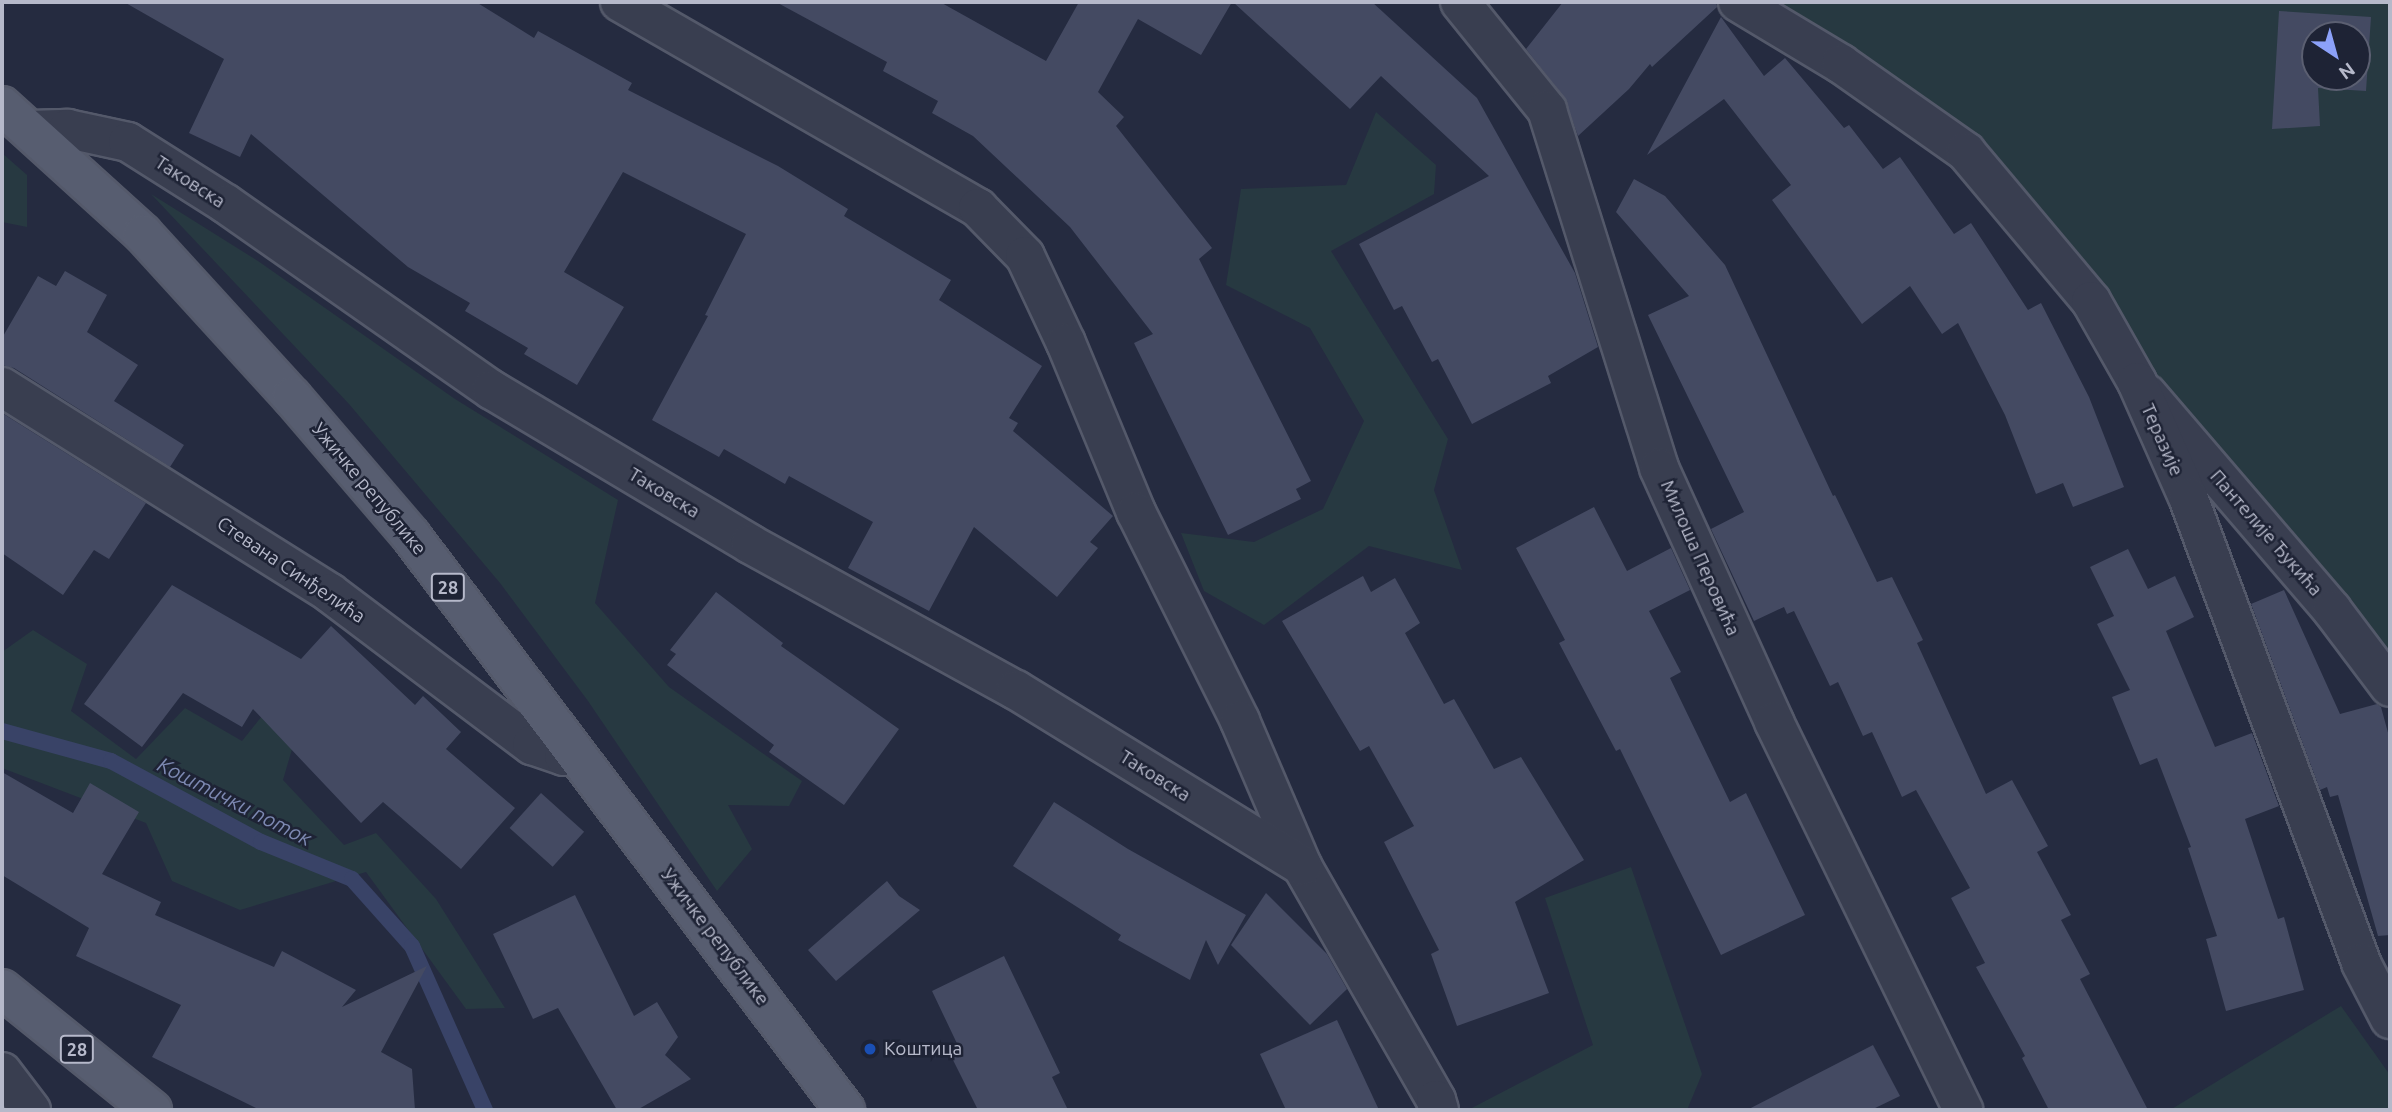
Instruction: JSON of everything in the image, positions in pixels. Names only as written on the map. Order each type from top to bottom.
[{"type":"main road","name":"Ужичке републике","points":[[2,106],[143,234],[292,397],[411,536],[845,1110]]},
{"type":"main road","name":"28","points":[[2,989],[152,1110]]},
{"type":"street","name":"Таковска","points":[[620,2],[978,208],[1025,256],[1066,343],[1136,512],[1240,721],[1302,866],[1436,1100],[1438,1110]]},
{"type":"street","name":"Милоша Перовића","points":[[1460,2],[1546,110],[1659,468],[1774,722],[1964,1110]]},
{"type":"street","name":"Теразије","points":[[1738,2],[1841,64],[1966,152],[2091,301],[2137,382],[2188,497],[2361,963],[2390,1019]]},
{"type":"street","name":"Таковска","points":[[31,131],[68,129],[128,142],[226,204],[492,390],[750,544],[1016,690],[1302,866]]},
{"type":"street","name":"Пантелије Ђукића","points":[[2137,382],[2332,611],[2390,687]]},
{"type":"street","name":"Стевана Синђелића","points":[[2,387],[330,593],[532,745],[564,756],[573,753]]},
{"type":"street","points":[[2,1072],[31,1110]]},
{"type":"shaded area","points":[[1753,2],[2390,2],[2390,651],[2289,531],[2142,375],[1939,125]]},
{"type":"shaded area","points":[[1376,112],[1436,165],[1434,194],[1331,251],[1448,439],[1434,490],[1462,570],[1369,546],[1264,625],[1204,591],[1181,533],[1254,542],[1323,509],[1364,421],[1310,328],[1226,285],[1241,189],[1346,185]]},
{"type":"shaded area","points":[[2,153],[27,175],[27,227],[2,222]]},
{"type":"shaded area","points":[[151,194],[258,261],[455,399],[618,500],[595,603],[669,687],[802,781],[789,806],[728,805],[752,849],[717,891],[588,701],[500,583],[349,404]]},
{"type":"shaded area","points":[[33,630],[87,664],[71,711],[136,759],[185,708],[242,741],[266,711],[295,739],[283,780],[344,845],[376,833],[436,899],[505,1008],[466,1009],[366,872],[240,910],[172,881],[146,823],[2,768],[2,652]]},
{"type":"shaded area","points":[[1631,867],[1702,1074],[1687,1110],[1468,1110],[1593,1045],[1545,898]]},
{"type":"shaded area","points":[[2341,1006],[2390,1075],[2390,1110],[2170,1110]]},
{"type":"building","points":[[124,2],[476,2],[534,38],[538,31],[632,83],[628,90],[778,166],[848,209],[844,216],[951,280],[939,300],[1042,366],[1009,418],[1018,423],[1013,431],[1113,516],[1090,542],[1098,548],[1057,597],[974,527],[929,611],[848,568],[873,522],[789,476],[785,484],[724,449],[719,457],[652,420],[708,316],[705,315],[746,234],[623,172],[564,272],[624,307],[577,385],[524,354],[528,348],[465,311],[470,303],[408,267],[251,134],[240,157],[189,133],[224,59]]},
{"type":"building","points":[[776,2],[940,2],[1046,61],[1079,2],[1232,2],[1201,55],[1138,19],[1098,92],[1124,117],[1116,126],[1212,248],[1199,259],[1311,481],[1296,489],[1301,499],[1228,535],[1134,343],[1153,334],[1070,227],[973,136],[932,113],[938,101],[883,71],[887,62]]},
{"type":"building","points":[[1233,2],[1372,2],[1477,98],[1575,273],[1598,347],[1548,376],[1551,383],[1472,424],[1438,359],[1432,362],[1402,306],[1394,310],[1359,244],[1489,176],[1381,76],[1350,109]]},
{"type":"building","points":[[1563,2],[1716,2],[1717,7],[1652,67],[1650,64],[1629,89],[1578,136],[1564,97],[1526,49]]},
{"type":"building","points":[[2279,11],[2371,17],[2371,21],[2301,21],[2301,91],[2318,91],[2320,126],[2272,129]]},
{"type":"building","points":[[1721,17],[1764,76],[1785,58],[1844,128],[1849,125],[1883,169],[1900,157],[1954,234],[1971,223],[2028,310],[2041,303],[2089,397],[2124,487],[2073,507],[2063,483],[2036,494],[2005,415],[1958,323],[1942,334],[1910,286],[1862,324],[1772,200],[1791,185],[1724,99],[1647,155]]},
{"type":"building","points":[[1634,179],[1665,196],[1725,265],[1833,496],[1835,495],[1877,582],[1892,577],[1923,640],[1917,643],[1986,794],[2012,780],[2048,846],[2037,852],[2071,915],[2061,920],[2090,974],[2080,979],[2148,1110],[2049,1110],[2022,1058],[2025,1056],[1976,967],[1985,963],[1951,898],[1970,888],[1916,790],[1902,797],[1872,732],[1863,736],[1838,682],[1830,686],[1794,611],[1787,614],[1784,607],[1754,621],[1711,529],[1744,512],[1648,315],[1689,296],[1616,212]]},
{"type":"building","points":[[65,271],[107,295],[87,332],[138,365],[114,401],[184,445],[170,467],[14,368],[2,365],[2,338],[38,276],[56,286]]},
{"type":"building","points":[[2,413],[146,503],[109,559],[94,550],[63,595],[2,553]]},
{"type":"building","points":[[1594,507],[1627,571],[1671,548],[1690,590],[1649,611],[1681,672],[1670,678],[1730,802],[1746,793],[1805,915],[1721,955],[1620,749],[1616,751],[1559,643],[1565,640],[1516,548]]},
{"type":"building","points":[[2128,549],[2148,589],[2175,576],[2194,617],[2166,631],[2215,747],[2252,733],[2279,806],[2245,819],[2278,919],[2284,917],[2304,990],[2226,1011],[2206,939],[2217,936],[2188,848],[2191,847],[2157,758],[2140,765],[2112,697],[2130,690],[2097,624],[2114,616],[2090,567]]},
{"type":"building","points":[[1363,576],[1371,592],[1395,578],[1420,623],[1405,633],[1444,704],[1454,699],[1494,769],[1521,757],[1584,860],[1515,902],[1549,993],[1457,1026],[1431,954],[1439,950],[1384,842],[1414,826],[1369,746],[1360,751],[1282,621]]},
{"type":"building","points":[[172,585],[301,659],[331,626],[415,705],[423,696],[461,732],[446,749],[515,808],[461,869],[383,802],[361,823],[253,709],[242,727],[183,693],[142,747],[84,704]]},
{"type":"building","points":[[2284,590],[2340,714],[2377,704],[2381,707],[2390,740],[2390,935],[2378,936],[2338,795],[2330,797],[2327,787],[2320,790],[2251,604]]},
{"type":"building","points":[[716,592],[783,643],[781,646],[899,729],[844,805],[769,752],[774,745],[667,665],[676,654],[670,650]]},
{"type":"building","points":[[2,772],[73,813],[90,783],[139,812],[102,874],[161,902],[155,915],[274,967],[282,951],[356,990],[342,1007],[427,966],[381,1052],[412,1069],[415,1110],[260,1110],[152,1057],[181,1005],[76,956],[89,928],[2,875]]},
{"type":"building","points":[[541,793],[584,832],[553,867],[510,828]]},
{"type":"building","points":[[1054,802],[1128,849],[1246,915],[1218,965],[1206,940],[1190,980],[1118,940],[1121,935],[1013,866]]},
{"type":"building","points":[[887,881],[899,896],[920,910],[836,981],[808,950]]},
{"type":"building","points":[[1266,893],[1327,954],[1347,989],[1310,1025],[1231,945]]},
{"type":"building","points":[[575,895],[634,1016],[657,1002],[678,1037],[665,1055],[691,1079],[637,1110],[617,1110],[558,1008],[533,1019],[493,934]]},
{"type":"building","points":[[1004,956],[1060,1073],[1052,1077],[1068,1110],[978,1110],[952,1058],[962,1054],[932,991]]},
{"type":"building","points":[[1337,1020],[1379,1110],[1286,1110],[1260,1054]]},
{"type":"building","points":[[1873,1045],[1900,1096],[1871,1110],[1747,1110]]},
{"type":"waterway","name":"Коштички поток","points":[[2,731],[111,761],[261,842],[352,879],[412,946],[485,1110]]},
{"type":"place","name":"Коштица","points":[[870,1049]]}]
